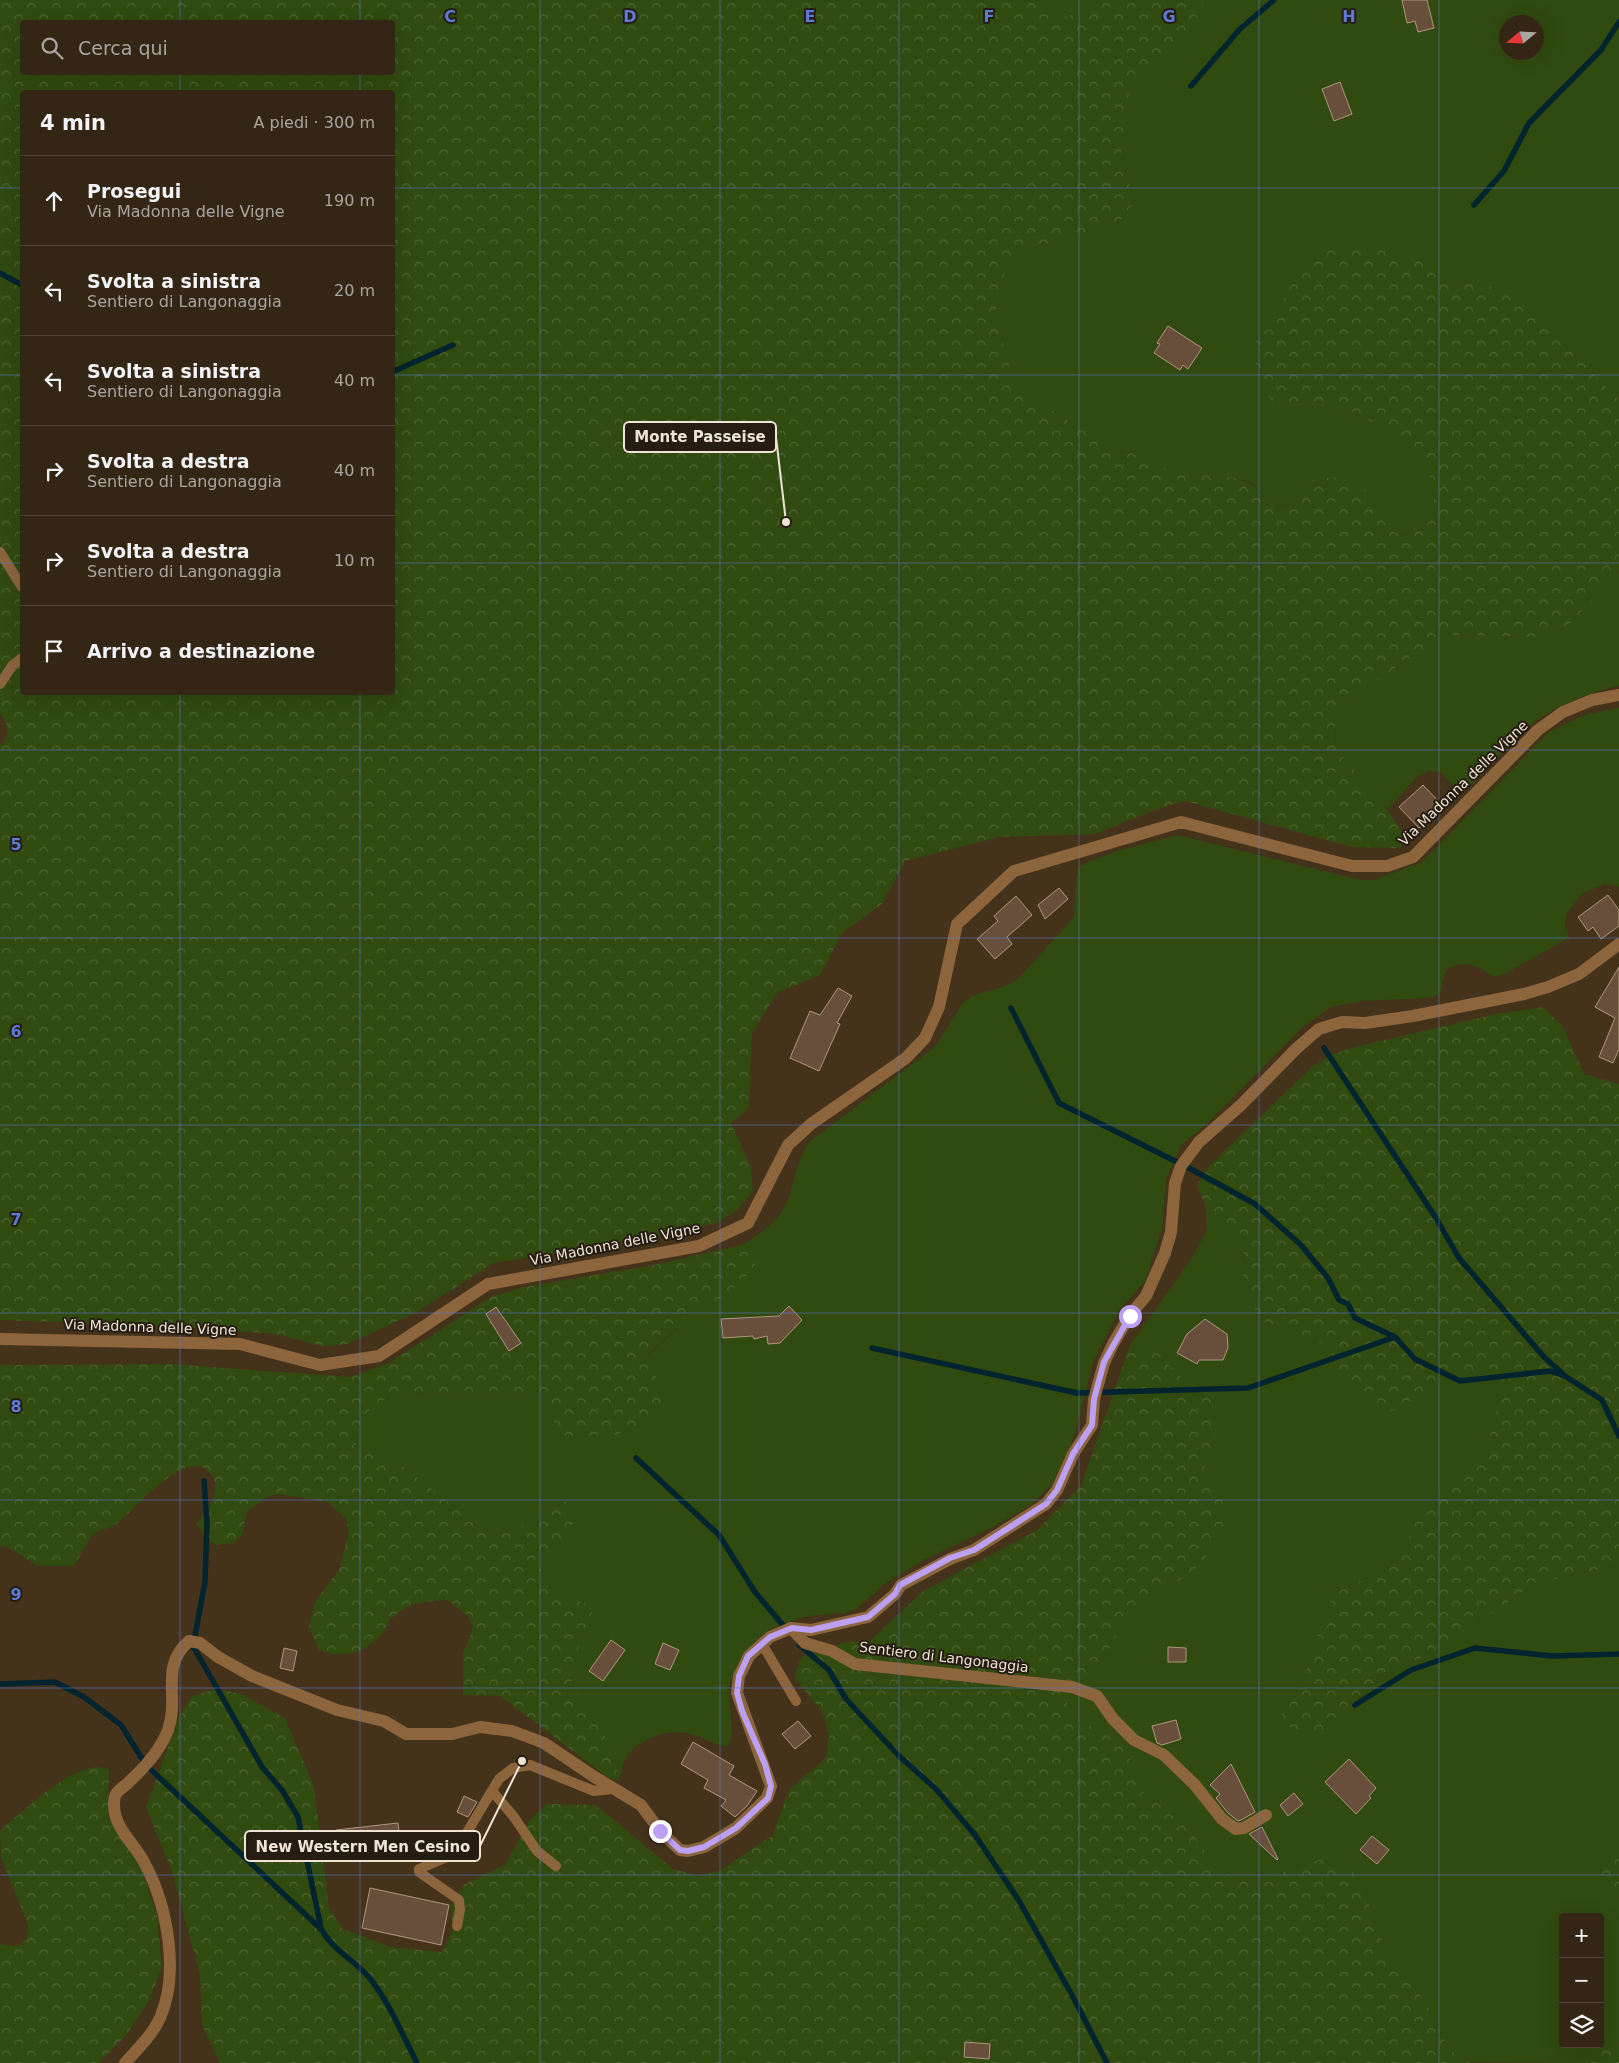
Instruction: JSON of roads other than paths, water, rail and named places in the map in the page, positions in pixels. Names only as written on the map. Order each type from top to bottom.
[{"type":"street","name":"Via Madonna delle Vigne","points":[[0,1339],[240,1344],[320,1365],[379,1356],[488,1284],[699,1246],[748,1223],[788,1145],[811,1124],[906,1058],[925,1038],[939,1007],[957,924],[1014,871],[1181,822],[1352,866],[1387,866],[1413,857],[1538,730],[1563,712],[1592,700],[1619,695]]},
{"type":"street","points":[[126,2063],[145,2041],[160,2017],[169,1978],[162,1902],[145,1862],[118,1826],[115,1815],[115,1796],[157,1752],[168,1729],[172,1706],[172,1662],[189,1641],[200,1643],[218,1657],[252,1676],[338,1710],[384,1721],[406,1734],[452,1734],[480,1727],[512,1731],[544,1743],[612,1789],[642,1805],[672,1843],[680,1850],[688,1851],[704,1847],[736,1828],[755,1811],[768,1798],[771,1786],[737,1693],[739,1676],[748,1656],[770,1637],[792,1628],[811,1630],[868,1617],[895,1594],[900,1585],[950,1558],[974,1550],[1046,1504],[1057,1490],[1073,1454],[1092,1425],[1094,1399],[1104,1362],[1130,1316],[1146,1296],[1165,1253],[1171,1232],[1175,1183],[1180,1166],[1199,1142],[1241,1105],[1297,1048],[1319,1029],[1342,1022],[1365,1023],[1414,1016],[1524,994],[1548,987],[1579,974],[1619,944]]},
{"type":"street","name":"Sentiero di Langonaggia","points":[[792,1628],[805,1643],[832,1651],[855,1664],[1072,1687],[1090,1693],[1097,1696],[1112,1719],[1134,1740],[1164,1755],[1175,1765],[1195,1785],[1222,1819],[1236,1829],[1244,1828],[1266,1815]]},
{"type":"lane","points":[[0,552],[20,584]]},
{"type":"lane","points":[[0,684],[12,666],[20,660]]},
{"type":"lane","points":[[762,1644],[796,1701]]},
{"type":"lane","points":[[457,1926],[459,1900],[425,1878],[419,1872],[419,1868],[454,1854],[499,1779],[513,1768],[530,1766],[594,1791],[612,1789]]},
{"type":"lane","points":[[492,1791],[514,1817],[537,1852],[556,1866]]},
{"type":"waterway","points":[[1191,86],[1240,29],[1274,0]]},
{"type":"waterway","points":[[1474,205],[1504,171],[1529,123],[1601,50],[1619,22]]},
{"type":"waterway","points":[[0,273],[20,284]]},
{"type":"waterway","points":[[395,371],[453,345]]},
{"type":"waterway","points":[[1011,1008],[1059,1103],[1189,1168],[1255,1204],[1301,1245],[1328,1278],[1339,1300],[1348,1304],[1355,1318],[1395,1337],[1415,1359],[1460,1381],[1550,1371],[1565,1376],[1602,1400],[1619,1436]]},
{"type":"waterway","points":[[1324,1048],[1436,1218],[1459,1258],[1544,1357],[1563,1374]]},
{"type":"waterway","points":[[872,1348],[1077,1393],[1248,1388],[1395,1337]]},
{"type":"waterway","points":[[636,1458],[719,1535],[755,1592],[787,1630]]},
{"type":"waterway","points":[[204,1481],[207,1523],[205,1582],[193,1646],[262,1767],[282,1790],[298,1817],[321,1928]]},
{"type":"waterway","points":[[799,1645],[829,1670],[846,1699],[899,1756],[936,1789],[975,1835],[1018,1899],[1072,1995],[1107,2063]]},
{"type":"waterway","points":[[1355,1705],[1411,1670],[1475,1648],[1552,1656],[1619,1654]]},
{"type":"waterway","points":[[0,1684],[55,1682],[84,1697],[121,1725],[146,1765],[321,1929],[339,1951],[366,1974],[385,2001],[417,2063]]},
{"type":"place","name":"Monte Passeise","points":[[786,522]]},
{"type":"place","name":"New Western Men Cesino","points":[[522,1761]]}]
